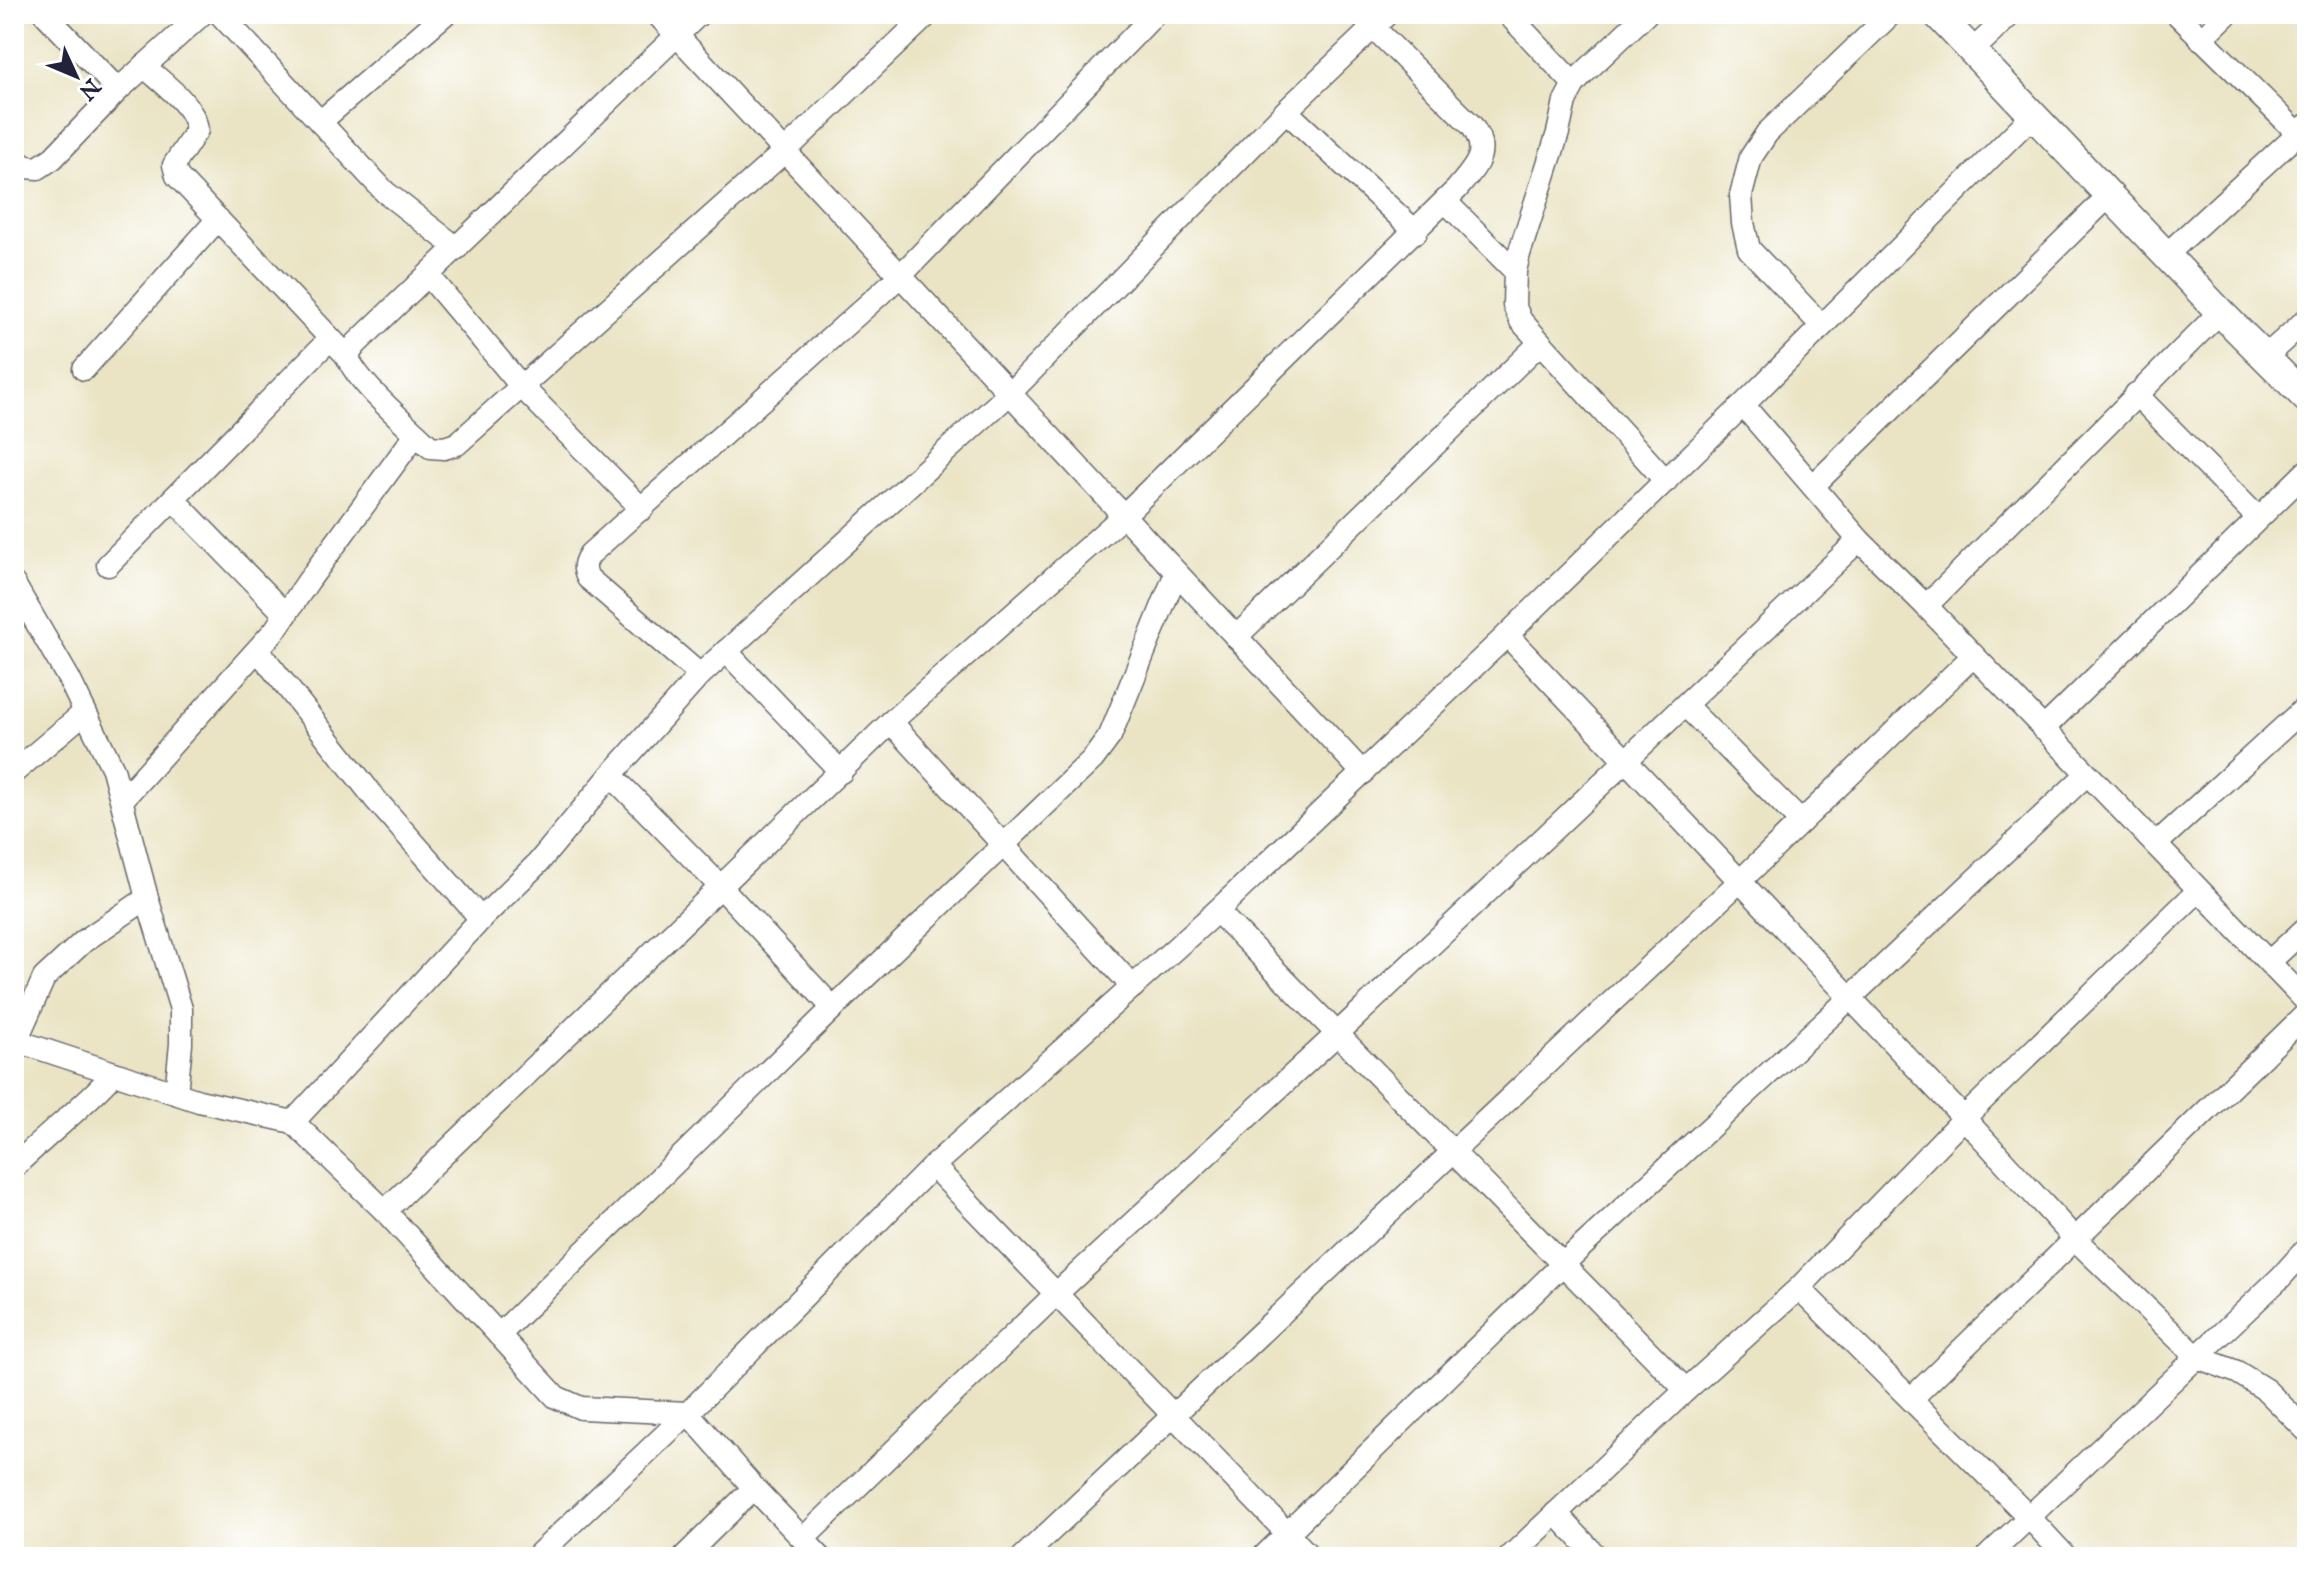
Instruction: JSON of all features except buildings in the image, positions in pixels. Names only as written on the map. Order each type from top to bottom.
[{"type":"main road","points":[[1937,14],[2220,312],[2307,399]]},
{"type":"street","points":[[45,14],[118,90]]},
{"type":"street","points":[[14,159],[26,167],[38,168],[46,163],[118,90],[202,14]]},
{"type":"street","points":[[220,14],[385,192],[457,248]]},
{"type":"street","points":[[320,122],[445,14]]},
{"type":"street","points":[[657,14],[1363,773]]},
{"type":"street","points":[[347,356],[699,14]]},
{"type":"street","points":[[144,66],[187,107],[196,120],[197,130],[174,165],[177,176],[416,434],[430,447],[444,448],[457,444],[522,387],[785,151],[928,14]]},
{"type":"street","points":[[700,675],[588,578],[584,563],[590,554],[900,276],[1155,14]]},
{"type":"street","points":[[1508,14],[1574,84]]},
{"type":"street","points":[[1646,14],[1574,84],[1565,101],[1515,271],[1514,305],[1521,321],[1666,481]]},
{"type":"street","points":[[1822,326],[1749,249],[1741,195],[1751,157],[1767,133],[1891,14]]},
{"type":"street","points":[[1972,51],[2011,14]]},
{"type":"street","points":[[2166,255],[2302,129],[2177,14]]},
{"type":"street","points":[[2201,39],[2227,14]]},
{"type":"street","points":[[293,1122],[481,919],[538,863],[700,675],[1009,394],[1373,18],[1472,126],[1480,138],[1481,149],[1476,166],[1416,232],[1123,516],[891,722],[385,1211]]},
{"type":"street","points":[[1286,111],[1416,232]]},
{"type":"street","points":[[536,1557],[688,1413],[933,1166],[1217,911],[1507,635],[2033,115]]},
{"type":"street","points":[[1813,486],[2110,195]]},
{"type":"street","points":[[1445,201],[1515,271]]},
{"type":"street","points":[[84,369],[218,219]]},
{"type":"street","points":[[429,276],[522,387],[642,509]]},
{"type":"street","points":[[1926,606],[2220,312]]},
{"type":"street","points":[[2265,357],[2307,319]]},
{"type":"street","points":[[108,565],[330,339]]},
{"type":"street","points":[[1236,637],[1540,343]]},
{"type":"street","points":[[2136,394],[2258,518]]},
{"type":"street","points":[[1743,405],[1859,540],[2307,1002]]},
{"type":"street","points":[[122,800],[258,650],[416,434]]},
{"type":"street","points":[[2043,729],[2307,471]]},
{"type":"street","points":[[173,499],[286,615]]},
{"type":"street","points":[[803,1539],[1055,1295],[1338,1033],[1859,540]]},
{"type":"street","points":[[499,1335],[1093,759],[1110,736],[1176,573]]},
{"type":"street","points":[[14,584],[113,769],[147,898],[181,1009],[176,1093]]},
{"type":"street","points":[[1507,635],[1851,997],[2075,1239],[2197,1357],[2237,1372],[2266,1390],[2307,1431]]},
{"type":"street","points":[[258,650],[376,800],[481,919]]},
{"type":"street","points":[[726,651],[841,772]]},
{"type":"street","points":[[1023,1557],[1740,881],[1973,656]]},
{"type":"street","points":[[1685,705],[1801,822]]},
{"type":"street","points":[[2156,844],[2307,706]]},
{"type":"street","points":[[14,772],[85,712]]},
{"type":"street","points":[[891,722],[1133,987]]},
{"type":"street","points":[[611,775],[833,1008]]},
{"type":"street","points":[[1263,1557],[1563,1264],[2086,775]]},
{"type":"street","points":[[1510,1557],[1799,1288],[1964,1118],[2198,891]]},
{"type":"street","points":[[147,898],[84,941],[44,978],[15,1041],[199,1101],[293,1122],[385,1211],[556,1397],[581,1408],[688,1413],[820,1557]]},
{"type":"street","points":[[1217,911],[1686,1390]]},
{"type":"street","points":[[2269,962],[2307,927]]},
{"type":"street","points":[[1911,1399],[2307,1013]]},
{"type":"street","points":[[14,1167],[50,1132],[64,1124],[114,1073]]},
{"type":"street","points":[[933,1166],[1310,1557]]},
{"type":"street","points":[[1987,1557],[2307,1248]]},
{"type":"street","points":[[1799,1288],[2066,1557]]},
{"type":"street","points":[[684,1557],[754,1488]]},
{"type":"street","points":[[1556,1513],[1597,1557]]}]
